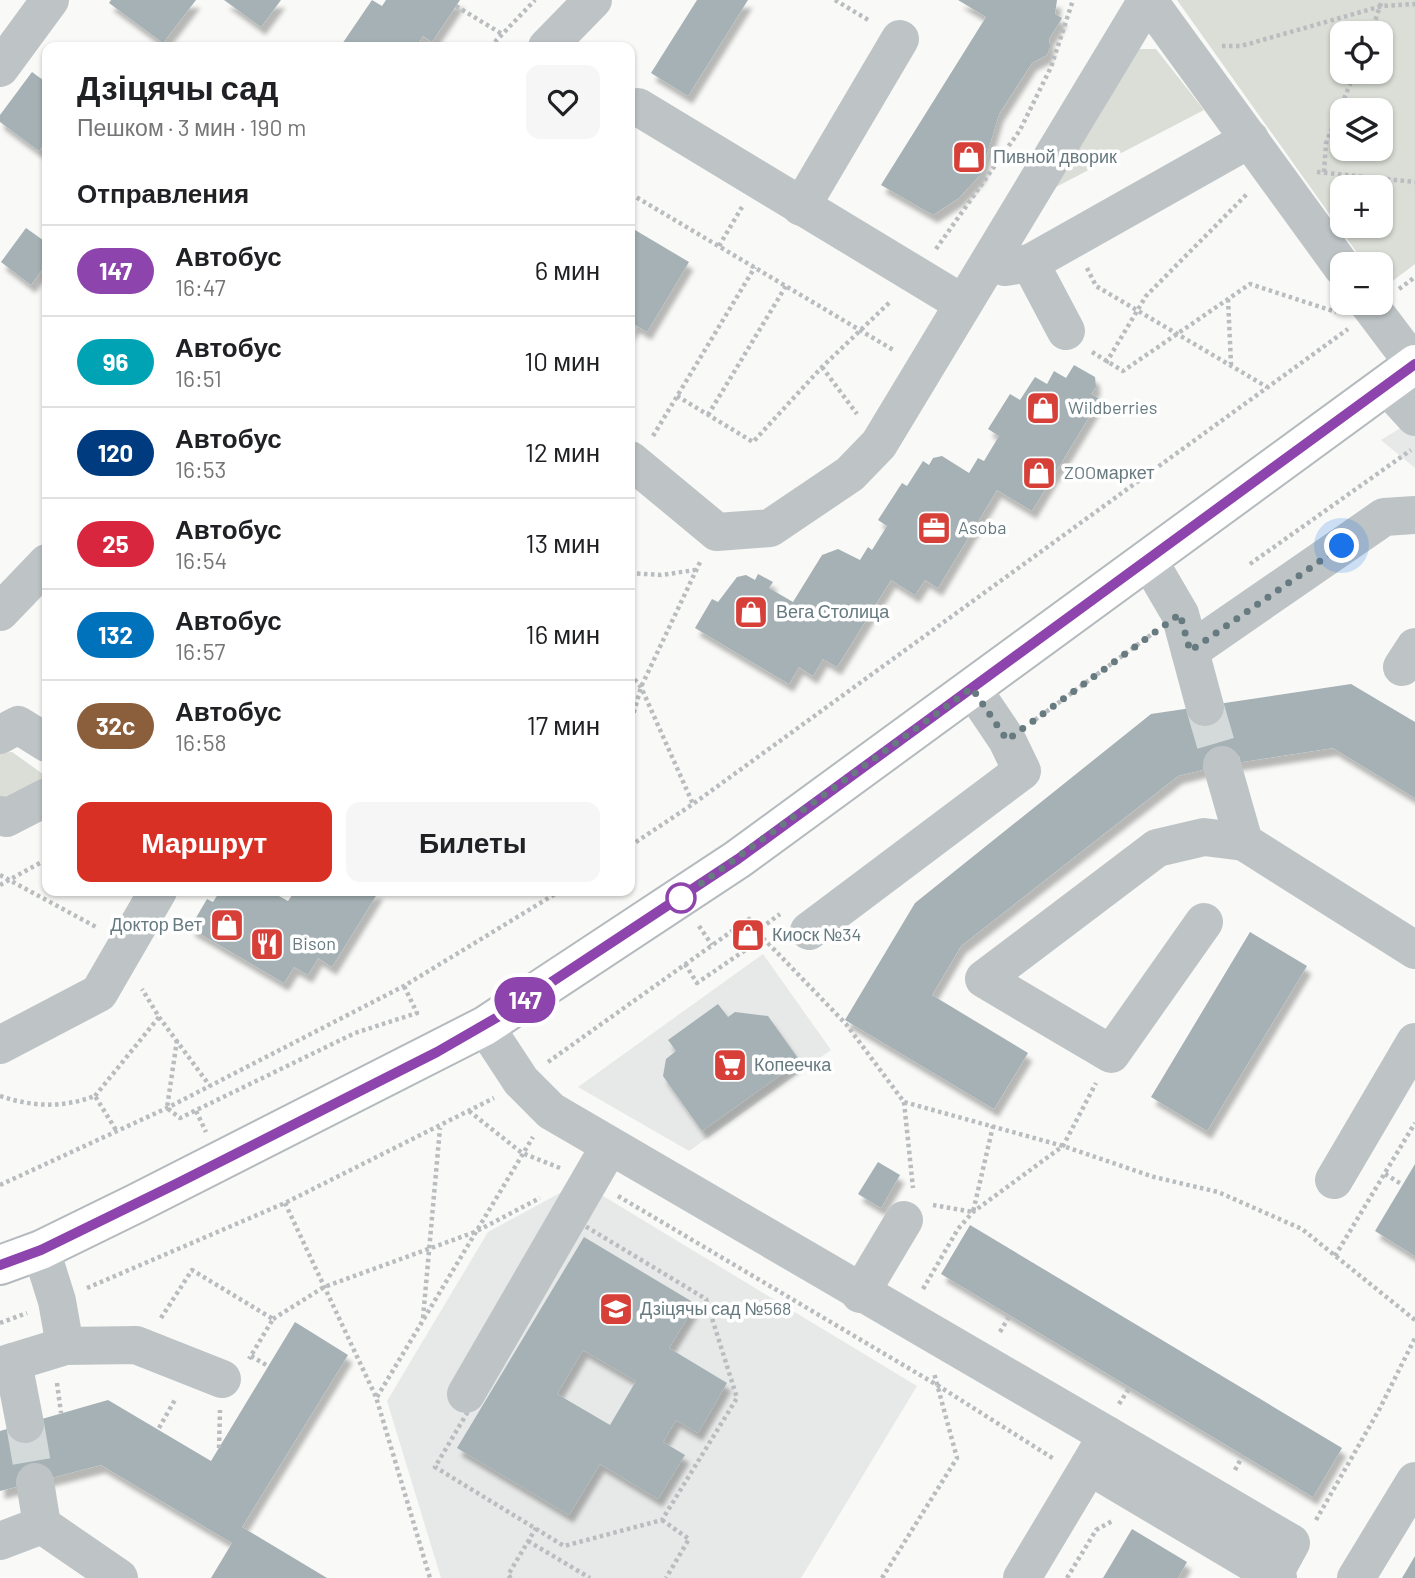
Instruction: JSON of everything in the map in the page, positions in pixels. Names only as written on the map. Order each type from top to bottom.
[{"type":"main road","points":[[0,1265],[41,1250],[485,1026],[738,859],[1149,561],[1405,371]]},
{"type":"street","points":[[0,68],[50,0]]},
{"type":"street","points":[[552,42],[593,0]]},
{"type":"street","points":[[635,464],[717,532],[770,528],[849,474],[879,444],[922,368],[1147,0],[1250,139],[1263,180],[1330,254]]},
{"type":"street","points":[[802,207],[900,39]]},
{"type":"street","points":[[635,107],[962,303]]},
{"type":"street","points":[[982,269],[1030,263],[1250,139]]},
{"type":"street","points":[[1030,263],[1066,331]]},
{"type":"street","points":[[1370,315],[1405,371],[1415,417]]},
{"type":"street","points":[[1190,651],[1384,517],[1415,514]]},
{"type":"street","points":[[1149,561],[1180,614],[1205,707]]},
{"type":"street","points":[[0,612],[42,568]]},
{"type":"street","points":[[798,920],[1022,771],[1007,740],[972,688]]},
{"type":"street","points":[[0,735],[18,725],[42,740]]},
{"type":"street","points":[[1222,765],[1244,842]]},
{"type":"street","points":[[0,815],[6,818],[42,800]]},
{"type":"street","points":[[1205,922],[1111,1054],[984,979],[1157,848],[1204,837],[1244,842],[1415,950]]},
{"type":"street","points":[[0,1045],[99,993],[155,896]]},
{"type":"street","points":[[485,1026],[521,1081],[600,1163],[860,1294],[913,1324],[1093,1460],[1291,1543],[1275,1577]]},
{"type":"street","points":[[1334,1180],[1415,1042]]},
{"type":"street","points":[[466,1394],[600,1163]]},
{"type":"street","points":[[860,1294],[914,1208]]},
{"type":"street","points":[[41,1250],[57,1301],[60,1362]]},
{"type":"street","points":[[25,1424],[7,1364],[60,1362],[136,1345],[231,1381]]},
{"type":"street","points":[[1023,1578],[1093,1460]]},
{"type":"street","points":[[1356,1578],[1415,1481]]},
{"type":"street","points":[[35,1482],[42,1525],[119,1578]]},
{"type":"street","points":[[0,1541],[42,1525]]},
{"type":"path","points":[[495,42],[535,0]]},
{"type":"path","points":[[835,0],[900,39]]},
{"type":"path","points":[[1375,21],[1382,3]]},
{"type":"path","points":[[1182,47],[1241,46],[1382,3],[1415,4]]},
{"type":"path","points":[[456,6],[502,34]]},
{"type":"path","points":[[1324,172],[1325,143],[1350,84]]},
{"type":"path","points":[[1106,363],[1146,296],[1263,180],[1324,172],[1415,182]]},
{"type":"path","points":[[719,246],[757,180]]},
{"type":"path","points":[[635,197],[922,368]]},
{"type":"path","points":[[1070,240],[1097,286],[1267,387]]},
{"type":"path","points":[[635,459],[755,267]]},
{"type":"path","points":[[1066,331],[1106,363],[1123,371],[1250,284],[1330,302]]},
{"type":"path","points":[[708,415],[786,286]]},
{"type":"path","points":[[1228,299],[1231,365]]},
{"type":"path","points":[[635,843],[693,804],[1267,387],[1362,315]]},
{"type":"path","points":[[822,367],[879,444]]},
{"type":"path","points":[[1247,566],[1415,447]]},
{"type":"path","points":[[635,708],[641,687],[696,570],[717,532]]},
{"type":"path","points":[[635,573],[661,575],[696,570]]},
{"type":"path","points":[[1007,740],[1180,614]]},
{"type":"path","points":[[635,680],[641,687],[693,804]]},
{"type":"path","points":[[0,885],[42,862]]},
{"type":"path","points":[[0,875],[127,944]]},
{"type":"path","points":[[0,1185],[167,1108],[404,986],[552,896]]},
{"type":"path","points":[[0,1322],[57,1301],[285,1203],[440,1127],[521,1081],[749,919],[763,938],[846,1024],[904,1102],[914,1208],[973,1212]]},
{"type":"path","points":[[757,931],[798,920]]},
{"type":"path","points":[[685,964],[697,983],[763,938]]},
{"type":"path","points":[[139,985],[210,1086]]},
{"type":"path","points":[[167,1108],[180,1118],[355,1033],[417,1013],[404,986]]},
{"type":"path","points":[[0,1096],[25,1104],[70,1105],[95,1096],[159,1017]]},
{"type":"path","points":[[167,1108],[177,1040]]},
{"type":"path","points":[[882,1578],[957,1458],[937,1385],[913,1324],[958,1228],[973,1212],[1063,1146],[1111,1054]]},
{"type":"path","points":[[95,1096],[116,1130]]},
{"type":"path","points":[[904,1102],[1063,1146],[1154,1177],[1219,1192],[1302,1229],[1415,1320]]},
{"type":"path","points":[[469,1111],[522,1153],[600,1163],[937,1385],[1093,1460]]},
{"type":"path","points":[[376,1398],[522,1153],[551,1111]]},
{"type":"path","points":[[1335,1256],[1415,1123]]},
{"type":"path","points":[[973,1212],[993,1126]]},
{"type":"path","points":[[423,1319],[440,1127]]},
{"type":"path","points":[[1384,1174],[1403,1185]]},
{"type":"path","points":[[273,1319],[324,1287],[475,1232],[545,1194]]},
{"type":"path","points":[[285,1203],[376,1398],[430,1578]]},
{"type":"path","points":[[580,1223],[706,1299],[737,1398],[662,1520],[564,1546],[536,1528],[435,1467],[580,1223]]},
{"type":"path","points":[[999,1334],[1010,1315]]},
{"type":"path","points":[[1315,1521],[1379,1410],[1415,1338]]},
{"type":"path","points":[[60,1362],[61,1413]]},
{"type":"path","points":[[219,1448],[231,1381],[268,1366]]},
{"type":"path","points":[[159,1428],[183,1387]]},
{"type":"path","points":[[1068,1578],[1096,1530],[1125,1514]]},
{"type":"path","points":[[662,1520],[689,1539],[666,1578]]},
{"type":"path","points":[[511,1578],[508,1574],[536,1528]]},
{"type":"path","points":[[528,1541],[590,1578]]},
{"type":"shaded area","points":[[1177,0],[1415,0],[1415,264],[1393,281],[1393,252],[1356,252],[1346,238],[1393,238],[1393,175],[1330,175],[1330,215]]},
{"type":"shaded area","points":[[1139,49],[1156,49],[1204,110],[1052,189]]},
{"type":"shaded area","points":[[1415,419],[1415,468],[1381,440]]},
{"type":"shaded area","points":[[12,752],[42,773],[42,780],[0,802],[0,753]]},
{"type":"shaded area","points":[[763,954],[831,1050],[689,1151],[578,1087]]},
{"type":"shaded area","name":"Дзіцячы сад №568","points":[[580,1182],[917,1386],[801,1578],[441,1578],[387,1401],[488,1232]]},
{"type":"building","points":[[111,0],[196,0],[164,42],[109,3]]},
{"type":"building","points":[[224,0],[281,0],[261,27]]},
{"type":"building","points":[[372,0],[382,6],[386,0],[460,0],[432,42],[423,36],[419,42],[343,42]]},
{"type":"building","points":[[697,0],[748,0],[688,96],[651,73]]},
{"type":"building","points":[[958,0],[1057,0],[1055,14],[1062,18],[1049,39],[1047,55],[1032,63],[999,114],[981,174],[959,198],[933,215],[881,185],[986,17]]},
{"type":"building","points":[[32,72],[42,79],[42,147],[39,151],[0,122],[0,115]]},
{"type":"building","points":[[26,228],[42,239],[42,270],[31,285],[1,262]]},
{"type":"building","points":[[635,230],[689,262],[647,332],[635,325]]},
{"type":"building","points":[[1074,365],[1095,377],[1096,387],[1091,394],[1100,399],[1032,511],[997,490],[938,588],[925,580],[915,595],[891,580],[837,667],[823,659],[813,676],[799,667],[789,684],[695,628],[712,599],[718,602],[737,577],[746,575],[755,580],[758,574],[773,582],[769,588],[793,602],[822,555],[838,549],[860,560],[868,547],[872,550],[887,526],[878,520],[902,483],[907,486],[923,461],[929,465],[933,458],[942,456],[969,473],[978,458],[984,461],[999,436],[988,429],[1010,394],[1020,400],[1035,377],[1047,384],[1054,371],[1066,378]]},
{"type":"building","points":[[1351,684],[1415,722],[1415,798],[1333,748],[1222,765],[1178,776],[961,946],[932,995],[1028,1053],[994,1109],[845,1020],[915,903],[1151,714]]},
{"type":"building","points":[[217,896],[279,896],[288,901],[292,896],[376,896],[332,967],[318,958],[308,975],[294,967],[284,983],[190,928],[207,899],[213,902]]},
{"type":"building","points":[[1250,932],[1307,966],[1207,1131],[1151,1097]]},
{"type":"building","points":[[718,1004],[728,1017],[735,1012],[768,1016],[800,1061],[702,1131],[663,1076],[666,1059],[676,1051],[668,1040]]},
{"type":"building","points":[[878,1162],[900,1175],[881,1208],[858,1194]]},
{"type":"building","points":[[1415,1164],[1415,1256],[1375,1231]]},
{"type":"building","points":[[970,1225],[1342,1448],[1313,1497],[941,1274]]},
{"type":"building","points":[[584,1237],[696,1304],[669,1348],[727,1383],[698,1433],[676,1420],[663,1442],[685,1455],[658,1499],[600,1464],[569,1515],[457,1448]],"holes":[[[583,1350],[636,1381],[610,1425],[557,1394]]]},
{"type":"building","points":[[295,1322],[348,1355],[242,1527],[327,1578],[211,1578],[232,1543],[101,1465],[0,1491],[0,1431],[108,1400],[211,1461]]},
{"type":"building","points":[[1132,1529],[1187,1562],[1178,1578],[1103,1578]]},
{"type":"building","points":[[1415,1556],[1415,1578],[1402,1578]]},
{"type":"tunnel","points":[[1205,707],[1222,765]]},
{"type":"tunnel","points":[[25,1424],[35,1482]]},
{"type":"bus line","name":"147","points":[[0,1265],[41,1250],[178,1183],[485,1026],[738,859],[1415,364]]},
{"type":"place","name":"Пивной дворик","points":[[969,157]]},
{"type":"place","name":"Wildberries","points":[[1043,408]]},
{"type":"place","name":"ZOOмаркет","points":[[1039,473]]},
{"type":"place","name":"Asoba","points":[[934,528]]},
{"type":"place","name":"Вега Столица","points":[[751,612]]},
{"type":"place","name":"Доктор Вет","points":[[227,925]]},
{"type":"place","name":"Киоск №34","points":[[748,935]]},
{"type":"place","name":"Bison","points":[[267,944]]},
{"type":"place","name":"Копеечка","points":[[730,1065]]},
{"type":"place","name":"Дзіцячы сад №568","points":[[616,1309]]},
{"type":"route","points":[[681,898],[972,688],[1007,740],[1180,614],[1190,651],[1342,546]]}]
